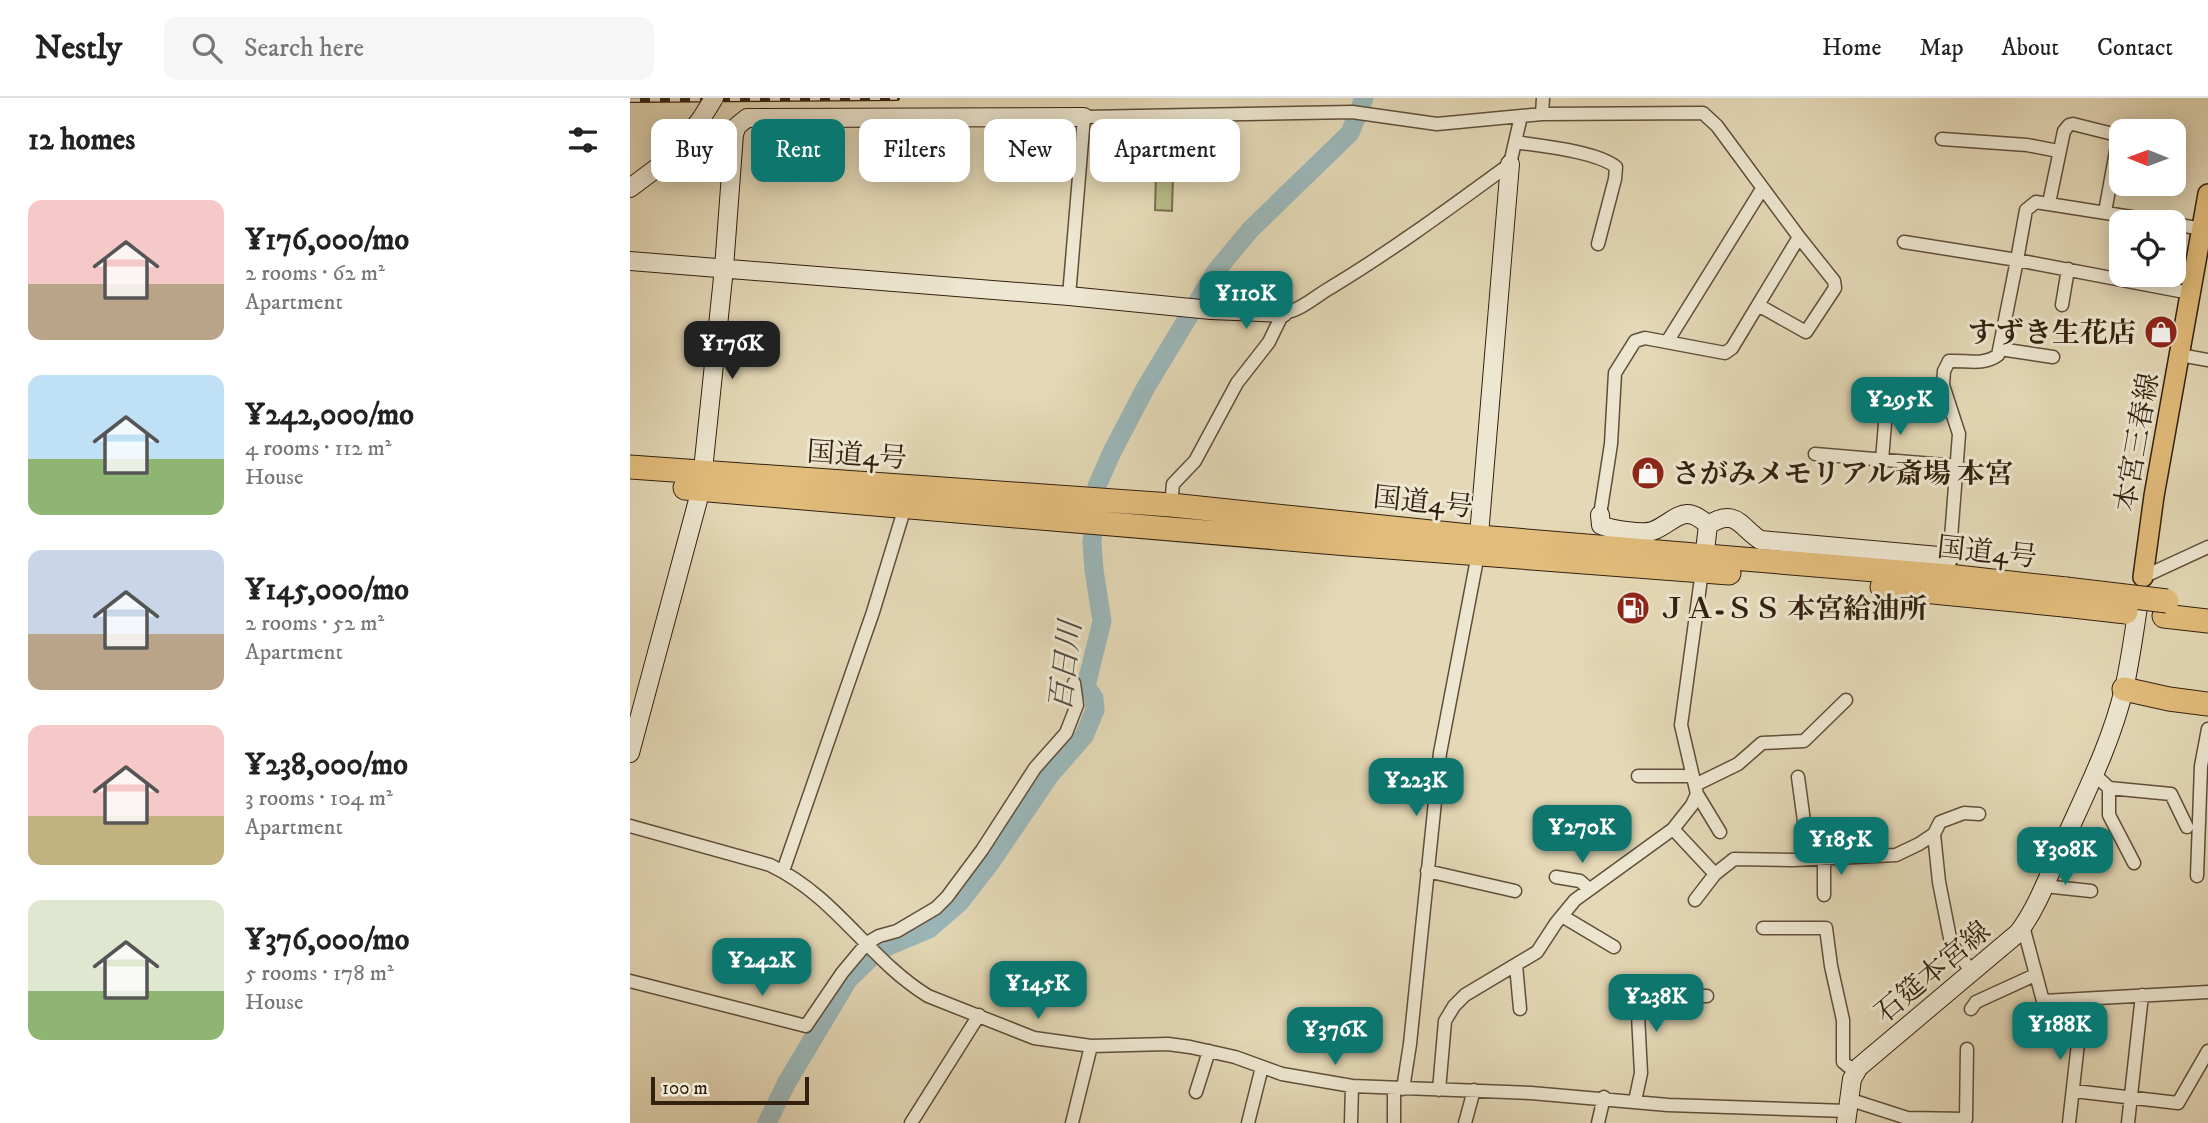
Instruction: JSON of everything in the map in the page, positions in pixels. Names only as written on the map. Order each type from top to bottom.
[{"type":"highway","name":"国道4号","points":[[630,467],[702,481],[905,508],[1067,509]]},
{"type":"highway","name":"国道4号","points":[[630,483],[702,481],[1104,511],[1478,546],[1703,563],[1909,589],[2065,597],[2166,609],[2208,621]]},
{"type":"highway","name":"国道4号","points":[[1104,511],[1171,505],[1478,546]]},
{"type":"highway","name":"国道4号","points":[[1703,563],[1949,567],[2065,597]]},
{"type":"highway","name":"国道4号","points":[[2166,609],[2208,606]]},
{"type":"highway","points":[[2124,689],[2208,704]]},
{"type":"main road","name":"本宮三春線","points":[[2143,577],[2154,496],[2208,194]]},
{"type":"street","points":[[630,188],[670,158],[714,98]]},
{"type":"street","points":[[630,753],[702,481],[724,268],[734,134],[737,125],[747,118],[1358,113],[1437,124],[1521,116],[1542,107],[1703,113],[1717,126],[1834,281],[1835,288],[1806,332],[1758,305]]},
{"type":"street","points":[[1394,1123],[1440,753],[1478,546],[1510,163],[1521,116]]},
{"type":"street","points":[[1069,296],[1084,117]]},
{"type":"street","points":[[2049,203],[2058,151],[2064,131],[2069,125],[2117,135],[2105,212]]},
{"type":"street","points":[[1942,139],[2027,145],[2058,151]]},
{"type":"street","points":[[1515,142],[1566,150],[1616,167],[1598,244]]},
{"type":"street","points":[[630,261],[1211,310],[1283,313],[1295,310],[1349,276],[1429,223],[1510,163]]},
{"type":"street","points":[[1667,342],[1762,189]]},
{"type":"street","points":[[1708,525],[1723,517],[1731,518],[1739,521],[1760,540],[1949,567],[1959,434],[1946,399],[1944,371],[1949,360],[1980,362],[1996,357],[2000,349],[2026,209],[2036,202],[2109,213]]},
{"type":"street","points":[[2186,226],[2202,229]]},
{"type":"street","points":[[1708,525],[1700,517],[1687,513],[1676,516],[1653,532],[1620,530],[1601,525],[1600,515],[1611,453],[1615,373],[1635,341],[1645,338],[1725,353],[1732,348],[1799,237]]},
{"type":"street","points":[[1904,242],[2068,269],[2190,293]]},
{"type":"street","points":[[2062,305],[2068,269]]},
{"type":"street","points":[[1171,505],[1173,484],[1195,461],[1237,383],[1269,342],[1283,313]]},
{"type":"street","points":[[2000,349],[2053,357]]},
{"type":"street","points":[[2180,355],[2208,360]]},
{"type":"street","points":[[1882,460],[1886,411]]},
{"type":"street","points":[[1815,454],[1957,466]]},
{"type":"street","points":[[783,872],[873,612],[905,508]]},
{"type":"street","points":[[1708,525],[1681,725],[1695,785],[1720,832]]},
{"type":"street","points":[[2143,577],[2208,547]]},
{"type":"street","name":"石筵本宮線","points":[[1855,1072],[2023,926],[2095,775],[2124,689],[2143,577]]},
{"type":"street","points":[[630,981],[806,1026],[842,973],[869,944],[879,936],[897,931],[936,908],[947,897],[982,850],[1035,768],[1066,733],[1077,705],[1074,683]]},
{"type":"street","points":[[1638,776],[1695,785],[1738,764],[1762,743],[1804,741],[1846,700]]},
{"type":"street","points":[[2197,876],[2204,803],[2201,766],[2208,729]]},
{"type":"street","points":[[2095,775],[2109,789],[2171,794],[2187,827]]},
{"type":"street","points":[[1798,776],[1808,858]]},
{"type":"street","points":[[1438,1090],[1446,1021],[1454,1006],[1465,995],[1537,952],[1562,916],[1589,889],[1673,829],[1692,805],[1695,785]]},
{"type":"street","points":[[2109,789],[2109,815],[2134,863]]},
{"type":"street","points":[[1695,900],[1715,874],[1734,859],[1824,859],[1896,855],[1934,834],[1940,822],[1964,813],[1979,814]]},
{"type":"street","points":[[630,826],[770,865],[814,891],[885,963],[928,996],[1034,1038],[1091,1046],[1168,1044],[1209,1051],[1305,1079],[1352,1086],[1474,1090],[1604,1097],[1681,1105],[1847,1111],[1907,1118],[1966,1119],[1967,1049]]},
{"type":"street","points":[[1673,829],[1715,874]]},
{"type":"street","points":[[1934,834],[1939,882],[1951,943],[1971,971]]},
{"type":"street","points":[[1824,859],[1824,895]]},
{"type":"street","points":[[1427,871],[1515,891]]},
{"type":"street","points":[[1556,877],[1580,881],[1589,889]]},
{"type":"street","points":[[2044,886],[2091,891]]},
{"type":"street","points":[[1562,916],[1614,947]]},
{"type":"street","points":[[2023,926],[2043,1001],[2208,992]]},
{"type":"street","points":[[1763,928],[1826,928],[1843,1020],[1843,1062],[1855,1072],[1847,1111]]},
{"type":"street","points":[[1516,965],[1520,1009]]},
{"type":"street","points":[[1971,1009],[1976,1002],[2035,975]]},
{"type":"street","points":[[2128,1123],[2142,995]]},
{"type":"street","points":[[1635,1101],[1641,1073],[1638,1016],[1642,1005],[1654,996],[1707,996]]},
{"type":"street","points":[[2069,1123],[2083,999]]},
{"type":"street","points":[[911,1123],[979,1015]]},
{"type":"street","points":[[1072,1123],[1091,1046]]},
{"type":"street","points":[[1196,1092],[1209,1051]]},
{"type":"street","points":[[2074,1091],[2178,1103],[2208,1051]]},
{"type":"street","points":[[1248,1123],[1262,1067]]},
{"type":"street","points":[[1351,1123],[1352,1086]]},
{"type":"street","points":[[1465,1123],[1474,1090]]},
{"type":"street","points":[[1598,1123],[1604,1097]]},
{"type":"street","points":[[1776,1123],[1780,1108]]},
{"type":"green space","points":[[1156,182],[1173,182],[1172,211],[1155,210]]},
{"type":"waterway","name":"百日川","points":[[767,1123],[787,1082],[848,980],[879,950],[929,929],[960,902],[991,862],[1050,775],[1084,736],[1095,710],[1094,698],[1086,686],[1102,621],[1092,543],[1097,486],[1146,387],[1216,271],[1250,230],[1350,133],[1364,98]]},
{"type":"railway","points":[[630,100],[897,98]]},
{"type":"place","name":"すずき生花店","points":[[2161,332]]},
{"type":"place","name":"さがみメモリアル斎場 本宮","points":[[1648,473]]},
{"type":"place","name":"ＪＡ-ＳＳ 本宮給油所","points":[[1633,608]]}]
